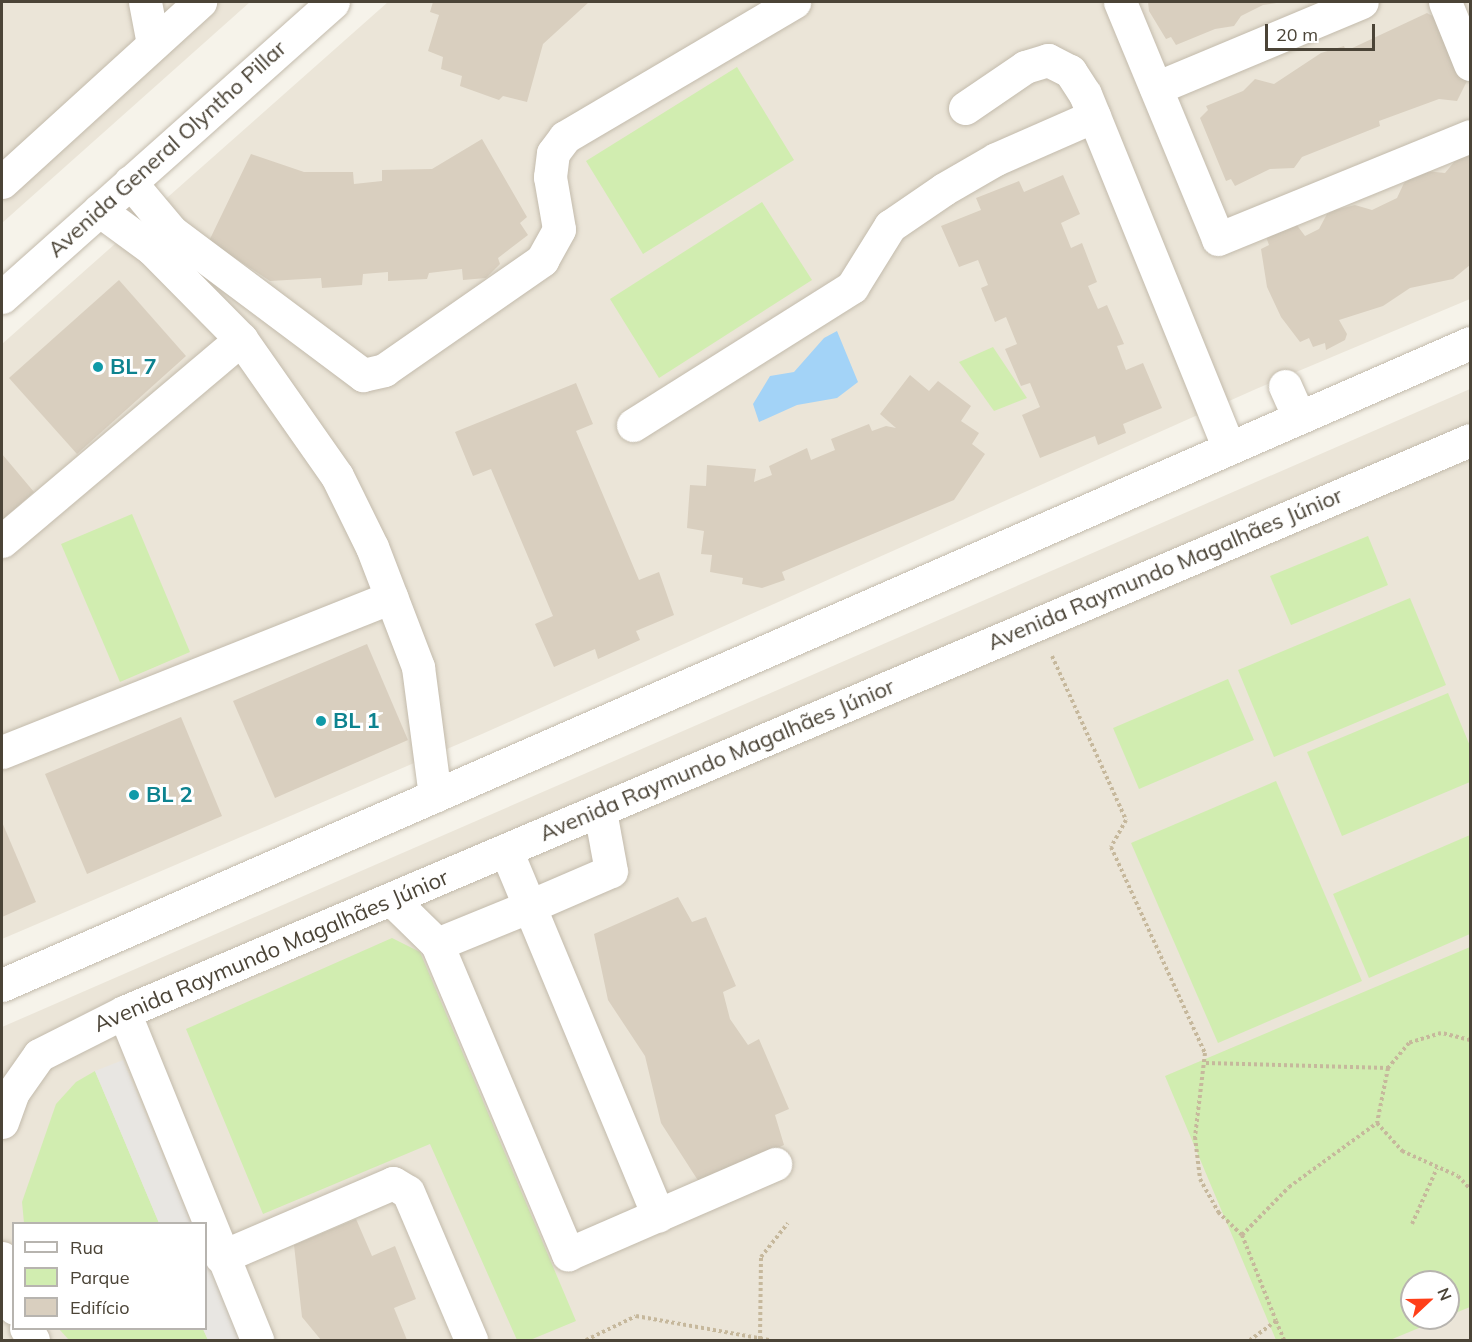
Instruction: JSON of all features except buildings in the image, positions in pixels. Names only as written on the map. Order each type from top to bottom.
[{"type":"street","points":[[145,2],[153,44]]},
{"type":"street","points":[[2,182],[200,2]]},
{"type":"street","name":"Avenida General Olyntho Pillar","points":[[2,297],[333,2]]},
{"type":"street","points":[[130,182],[172,232],[363,375],[384,370],[542,261],[559,230],[550,177],[553,153],[565,137],[794,2]]},
{"type":"street","points":[[1120,2],[1218,240],[1470,136]]},
{"type":"street","points":[[1156,88],[1362,2]]},
{"type":"street","points":[[1445,2],[1469,58]]},
{"type":"street","points":[[965,108],[1025,67],[1048,60],[1070,71],[1094,116],[1228,447]]},
{"type":"street","points":[[633,425],[852,287],[890,226],[944,189],[996,159],[1094,116]]},
{"type":"street","points":[[99,210],[152,249],[241,339],[337,476],[391,597],[418,668],[435,796]]},
{"type":"street","points":[[2,542],[241,339]]},
{"type":"street","points":[[2,985],[1228,447],[1291,401],[1470,343]]},
{"type":"street","name":"Avenida Raymundo Magalhães Júnior","points":[[2,1122],[12,1092],[39,1055],[124,1012],[1470,440]]},
{"type":"street","points":[[2,752],[391,597]]},
{"type":"street","points":[[437,944],[611,871],[600,811]]},
{"type":"street","points":[[506,850],[658,1216]]},
{"type":"street","points":[[391,899],[437,944],[568,1254],[775,1164]]},
{"type":"street","points":[[124,1012],[221,1257],[257,1341]]},
{"type":"street","points":[[221,1257],[393,1183],[408,1192],[471,1341]]},
{"type":"street","points":[[2,1258],[12,1300]]},
{"type":"path","points":[[1037,623],[1126,820],[1111,847],[1206,1063],[1197,1104],[1200,1179],[1218,1212],[1242,1235],[1284,1341]]},
{"type":"path","points":[[1242,1235],[1289,1188],[1377,1123],[1388,1068],[1409,1043],[1441,1033],[1470,1040]]},
{"type":"path","points":[[1206,1063],[1388,1068]]},
{"type":"path","points":[[1377,1123],[1402,1151],[1458,1176],[1470,1189]]},
{"type":"path","points":[[1412,1224],[1437,1168]]},
{"type":"path","points":[[760,1340],[761,1257],[788,1223]]},
{"type":"path","points":[[586,1341],[636,1316],[769,1341]]},
{"type":"path","points":[[1250,1341],[1276,1321]]},
{"type":"shaded area","points":[[2,2],[250,2],[2,223]]},
{"type":"shaded area","points":[[388,2],[1470,2],[1470,299],[1256,389],[482,734],[2,939],[2,344]]},
{"type":"shaded area","points":[[1470,389],[1470,1340],[2,1340],[2,1027]]},
{"type":"shaded area","points":[[123,1060],[191,1222],[159,1222],[95,1071]]},
{"type":"shaded area","points":[[207,1260],[240,1340],[208,1340],[203,1330],[207,1330]]},
{"type":"green space","points":[[737,67],[794,160],[643,254],[586,161]]},
{"type":"green space","points":[[762,202],[812,280],[659,378],[610,299]]},
{"type":"green space","points":[[993,347],[1027,398],[994,411],[959,362]]},
{"type":"green space","points":[[132,514],[190,652],[120,682],[61,544]]},
{"type":"green space","points":[[1368,536],[1388,585],[1291,625],[1270,576]]},
{"type":"green space","points":[[1410,598],[1446,685],[1274,757],[1238,670]]},
{"type":"green space","points":[[1228,679],[1254,740],[1139,789],[1113,728]]},
{"type":"green space","points":[[1448,693],[1470,746],[1470,782],[1342,836],[1307,752]]},
{"type":"green space","points":[[1276,781],[1362,981],[1218,1043],[1131,843]]},
{"type":"green space","points":[[1470,835],[1470,934],[1369,978],[1333,894]]},
{"type":"green space","points":[[392,938],[420,952],[576,1321],[530,1340],[517,1340],[430,1144],[263,1214],[186,1029]]},
{"type":"green space","points":[[1470,947],[1470,1307],[1460,1311],[1460,1270],[1400,1270],[1400,1330],[1414,1330],[1390,1340],[1276,1340],[1165,1076]]},
{"type":"green space","points":[[95,1071],[159,1222],[24,1222],[22,1202],[56,1104],[76,1082]]},
{"type":"green space","points":[[60,1330],[203,1330],[208,1340],[69,1340]]},
{"type":"water","points":[[837,331],[858,382],[837,398],[797,405],[759,422],[753,404],[770,376],[794,372],[824,338]]},
{"type":"place","name":"BL 7","points":[[98,367]]},
{"type":"place","name":"BL 1","points":[[321,721]]},
{"type":"place","name":"BL 2","points":[[134,795]]}]
